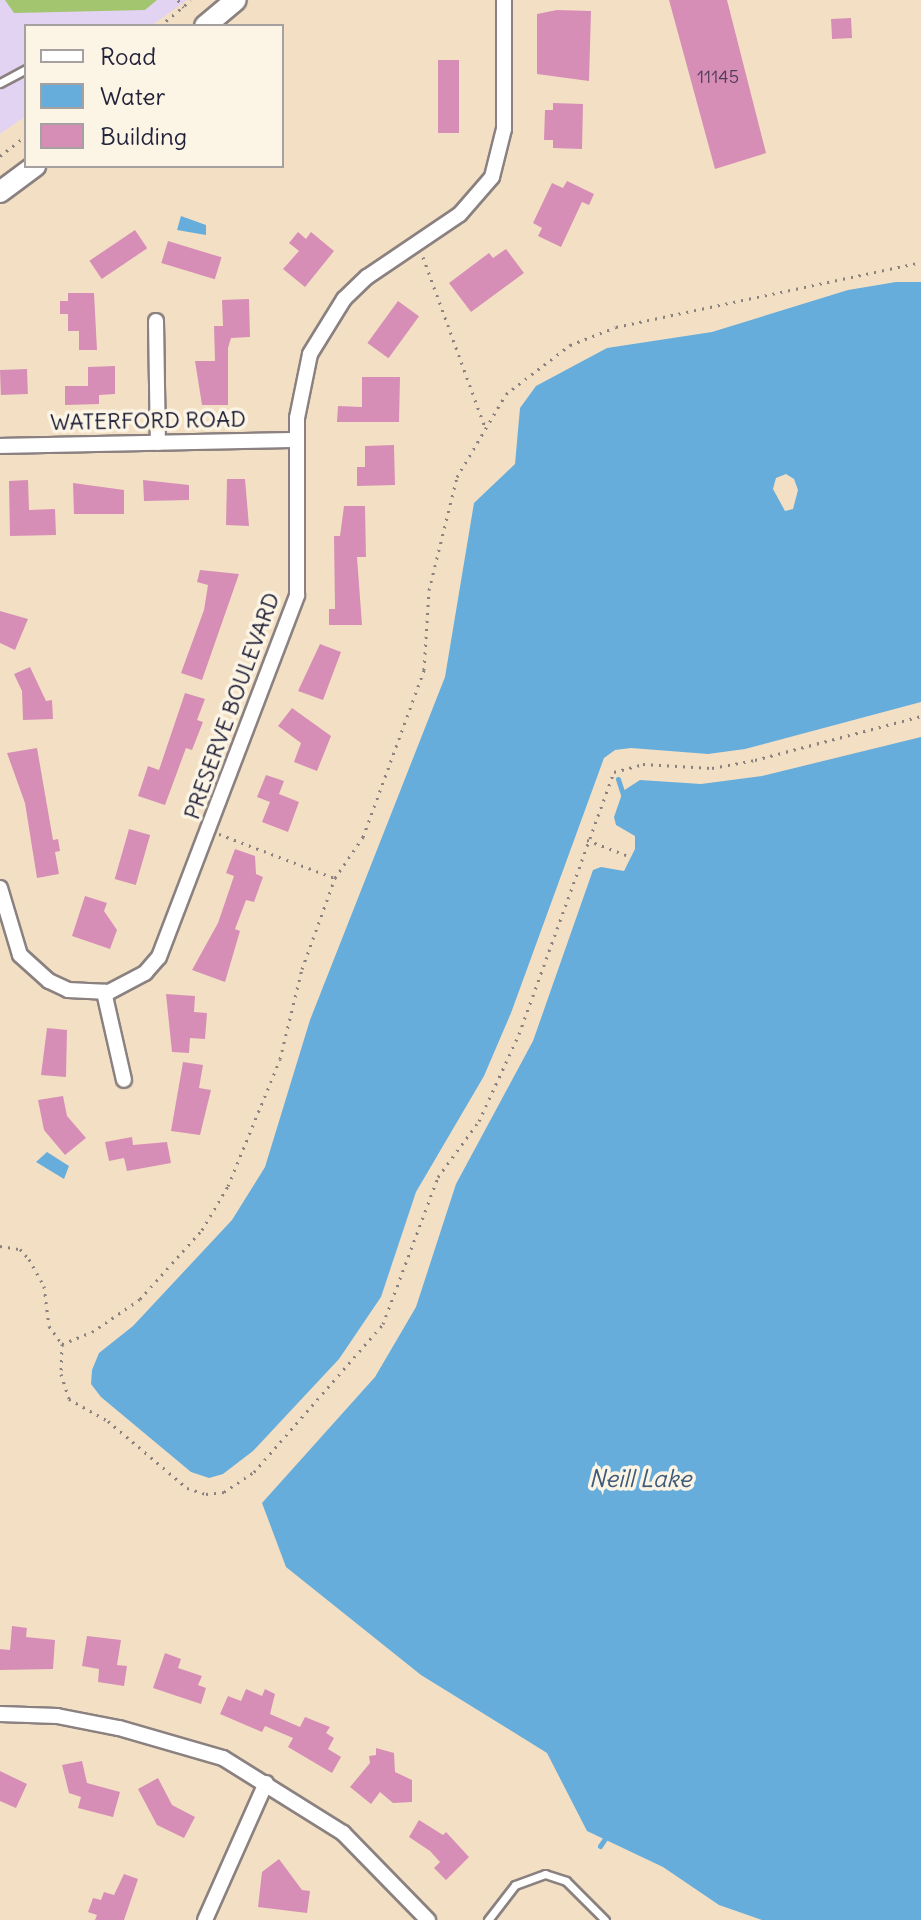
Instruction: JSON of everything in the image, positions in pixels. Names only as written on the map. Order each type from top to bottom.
[{"type":"street","points":[[207,24],[236,0]]},
{"type":"street","name":"PRESERVE BOULEVARD","points":[[104,992],[128,984],[159,957],[297,595],[300,386],[324,325],[367,277],[478,197],[500,154],[504,0]]},
{"type":"street","points":[[0,192],[32,168]]},
{"type":"street","points":[[156,321],[158,443]]},
{"type":"street","name":"WATERFORD ROAD","points":[[0,446],[297,440]]},
{"type":"street","points":[[0,888],[11,936],[33,970],[68,990],[104,992],[124,1080]]},
{"type":"street","points":[[0,1714],[57,1716],[174,1740],[223,1758],[343,1833],[387,1873],[428,1920]]},
{"type":"street","points":[[205,1920],[266,1783]]},
{"type":"lane","points":[[0,83],[24,70]]},
{"type":"lane","points":[[488,1920],[515,1885],[545,1874],[566,1881],[605,1920]]},
{"type":"path","points":[[178,0],[183,7]]},
{"type":"path","points":[[162,24],[191,0]]},
{"type":"path","points":[[0,156],[24,138]]},
{"type":"path","points":[[418,243],[485,427]]},
{"type":"path","points":[[62,1344],[92,1332],[140,1299],[202,1230],[228,1186],[280,1059],[302,969],[335,878],[363,837],[424,670],[429,590],[457,477],[506,394],[537,365],[616,327],[921,262]]},
{"type":"path","points":[[0,1246],[20,1249],[44,1286],[49,1326],[62,1344],[61,1374],[69,1399],[108,1421],[187,1488],[206,1494],[224,1492],[254,1472],[383,1324],[438,1177],[479,1121],[519,1034],[609,783],[625,766],[712,768],[755,760],[921,716]]},
{"type":"path","points":[[209,830],[335,878]]},
{"type":"path","points":[[587,840],[626,855]]},
{"type":"shaded area","points":[[0,0],[187,0],[154,24],[24,24],[24,117],[0,134]]},
{"type":"green space","points":[[5,0],[157,0],[145,10],[14,13]]},
{"type":"water","points":[[181,216],[206,225],[206,235],[177,230]]},
{"type":"water","points":[[896,282],[921,282],[921,702],[745,749],[708,754],[631,748],[615,750],[604,758],[511,1013],[484,1076],[416,1192],[381,1297],[339,1359],[253,1451],[223,1474],[209,1478],[191,1472],[101,1397],[91,1384],[92,1370],[99,1353],[133,1326],[232,1220],[265,1167],[310,1020],[445,677],[474,503],[515,464],[520,408],[536,386],[607,348],[712,332],[848,290]],"holes":[[[786,474],[794,479],[798,490],[793,509],[785,511],[773,489],[776,478]]]},
{"type":"water","name":"Neill Lake","points":[[921,737],[921,1920],[762,1920],[719,1905],[663,1867],[587,1831],[547,1753],[421,1675],[286,1567],[262,1503],[375,1377],[416,1307],[456,1184],[533,1041],[593,870],[601,867],[624,871],[635,849],[635,836],[616,825],[614,817],[623,791],[640,780],[701,784],[762,776]]},
{"type":"water","points":[[47,1152],[69,1166],[64,1179],[36,1162]]},
{"type":"building","points":[[669,0],[727,0],[766,153],[715,169]]},
{"type":"building","points":[[557,10],[591,11],[589,81],[537,74],[537,14]]},
{"type":"building","points":[[851,18],[852,38],[832,39],[831,19]]},
{"type":"building","points":[[438,60],[459,60],[459,133],[438,133]]},
{"type":"building","points":[[553,103],[583,104],[582,149],[553,148],[553,140],[544,140],[545,110],[553,110]]},
{"type":"building","points":[[567,181],[594,194],[589,205],[582,202],[561,247],[538,236],[542,228],[533,223],[552,183],[563,188]]},
{"type":"building","points":[[135,230],[147,248],[102,279],[89,261]]},
{"type":"building","points":[[298,232],[306,239],[311,232],[334,251],[305,287],[283,269],[299,251],[289,243]]},
{"type":"building","points":[[168,241],[222,257],[215,279],[161,263]]},
{"type":"building","points":[[506,249],[524,273],[471,312],[449,283],[489,253],[493,258]]},
{"type":"building","points":[[68,293],[94,293],[97,350],[79,350],[79,331],[68,331],[68,314],[60,314],[60,301],[68,301]]},
{"type":"building","points":[[249,299],[250,337],[231,338],[228,348],[228,405],[202,405],[195,361],[215,361],[214,326],[223,326],[222,300]]},
{"type":"building","points":[[398,301],[419,316],[388,358],[367,343]]},
{"type":"building","points":[[115,366],[115,394],[99,395],[99,404],[65,405],[65,386],[88,386],[88,367]]},
{"type":"building","points":[[27,369],[28,394],[1,395],[0,370]]},
{"type":"building","points":[[362,377],[400,377],[399,422],[337,422],[338,406],[362,407]]},
{"type":"building","points":[[394,445],[395,485],[357,486],[357,467],[365,467],[365,446]]},
{"type":"building","points":[[227,479],[245,479],[249,526],[226,525]]},
{"type":"building","points":[[28,480],[29,510],[55,509],[56,535],[10,536],[9,481]]},
{"type":"building","points":[[143,480],[189,485],[189,500],[144,501]]},
{"type":"building","points":[[73,483],[124,490],[124,514],[74,514]]},
{"type":"building","points":[[344,506],[365,506],[366,557],[357,557],[362,625],[329,625],[329,609],[335,609],[334,536],[340,536]]},
{"type":"building","points":[[200,570],[239,574],[202,680],[181,673],[204,610],[208,585],[197,582]]},
{"type":"building","points":[[0,611],[28,619],[15,650],[0,643]]},
{"type":"building","points":[[320,644],[341,652],[323,700],[298,691]]},
{"type":"building","points":[[30,667],[46,701],[52,700],[53,719],[23,720],[22,691],[14,674]]},
{"type":"building","points":[[185,693],[205,699],[197,720],[203,722],[192,750],[186,748],[165,805],[138,796],[148,766],[159,770]]},
{"type":"building","points":[[292,708],[331,736],[317,771],[294,762],[301,743],[278,726]]},
{"type":"building","points":[[37,748],[53,840],[58,839],[60,851],[55,852],[59,874],[37,878],[25,803],[7,753]]},
{"type":"building","points":[[266,775],[284,781],[279,794],[299,802],[288,832],[262,822],[270,802],[257,797]]},
{"type":"building","points":[[129,829],[150,835],[136,885],[115,879]]},
{"type":"building","points":[[235,849],[255,856],[256,874],[263,877],[254,902],[246,900],[235,929],[240,931],[225,982],[192,970],[218,923],[234,876],[226,873]]},
{"type":"building","points":[[85,896],[107,903],[104,911],[117,930],[110,949],[72,936]]},
{"type":"building","points":[[166,994],[195,996],[194,1012],[207,1013],[205,1039],[190,1038],[189,1053],[172,1052]]},
{"type":"building","points":[[47,1028],[67,1030],[66,1077],[41,1075]]},
{"type":"building","points":[[183,1062],[203,1065],[199,1088],[211,1090],[200,1135],[171,1131]]},
{"type":"building","points":[[63,1096],[67,1116],[86,1138],[65,1155],[44,1130],[38,1100]]},
{"type":"building","points":[[132,1137],[133,1145],[167,1142],[171,1163],[127,1171],[124,1158],[109,1161],[105,1142]]},
{"type":"building","points":[[12,1626],[27,1628],[26,1637],[55,1640],[53,1669],[0,1670],[0,1649],[10,1650]]},
{"type":"building","points":[[87,1636],[121,1640],[117,1665],[127,1666],[124,1686],[98,1682],[99,1669],[82,1666]]},
{"type":"building","points":[[165,1653],[181,1659],[178,1668],[202,1676],[198,1685],[206,1688],[201,1704],[153,1688]]},
{"type":"building","points":[[246,1689],[262,1696],[265,1689],[275,1694],[270,1714],[300,1727],[305,1717],[330,1727],[326,1733],[334,1738],[328,1749],[341,1757],[332,1773],[288,1747],[293,1738],[265,1726],[262,1732],[220,1714],[228,1696],[241,1701]]},
{"type":"building","points":[[376,1748],[394,1753],[395,1772],[412,1780],[412,1802],[393,1803],[380,1792],[371,1804],[350,1787],[370,1763],[369,1756],[376,1755]]},
{"type":"building","points":[[82,1761],[87,1783],[120,1792],[113,1817],[78,1808],[81,1797],[69,1793],[62,1765]]},
{"type":"building","points":[[0,1771],[27,1784],[16,1808],[0,1801]]},
{"type":"building","points":[[158,1778],[172,1805],[195,1817],[184,1838],[157,1825],[138,1789]]},
{"type":"building","points":[[419,1820],[443,1835],[446,1832],[469,1857],[446,1880],[434,1868],[440,1862],[409,1837]]},
{"type":"building","points":[[279,1859],[302,1890],[310,1891],[307,1913],[258,1907],[262,1872]]},
{"type":"building","points":[[124,1874],[138,1879],[124,1920],[95,1920],[97,1915],[88,1912],[93,1898],[101,1900],[104,1892],[114,1895]]},
{"type":"waterway","points":[[618,779],[624,797]]},
{"type":"waterway","points":[[600,1846],[606,1837]]}]
